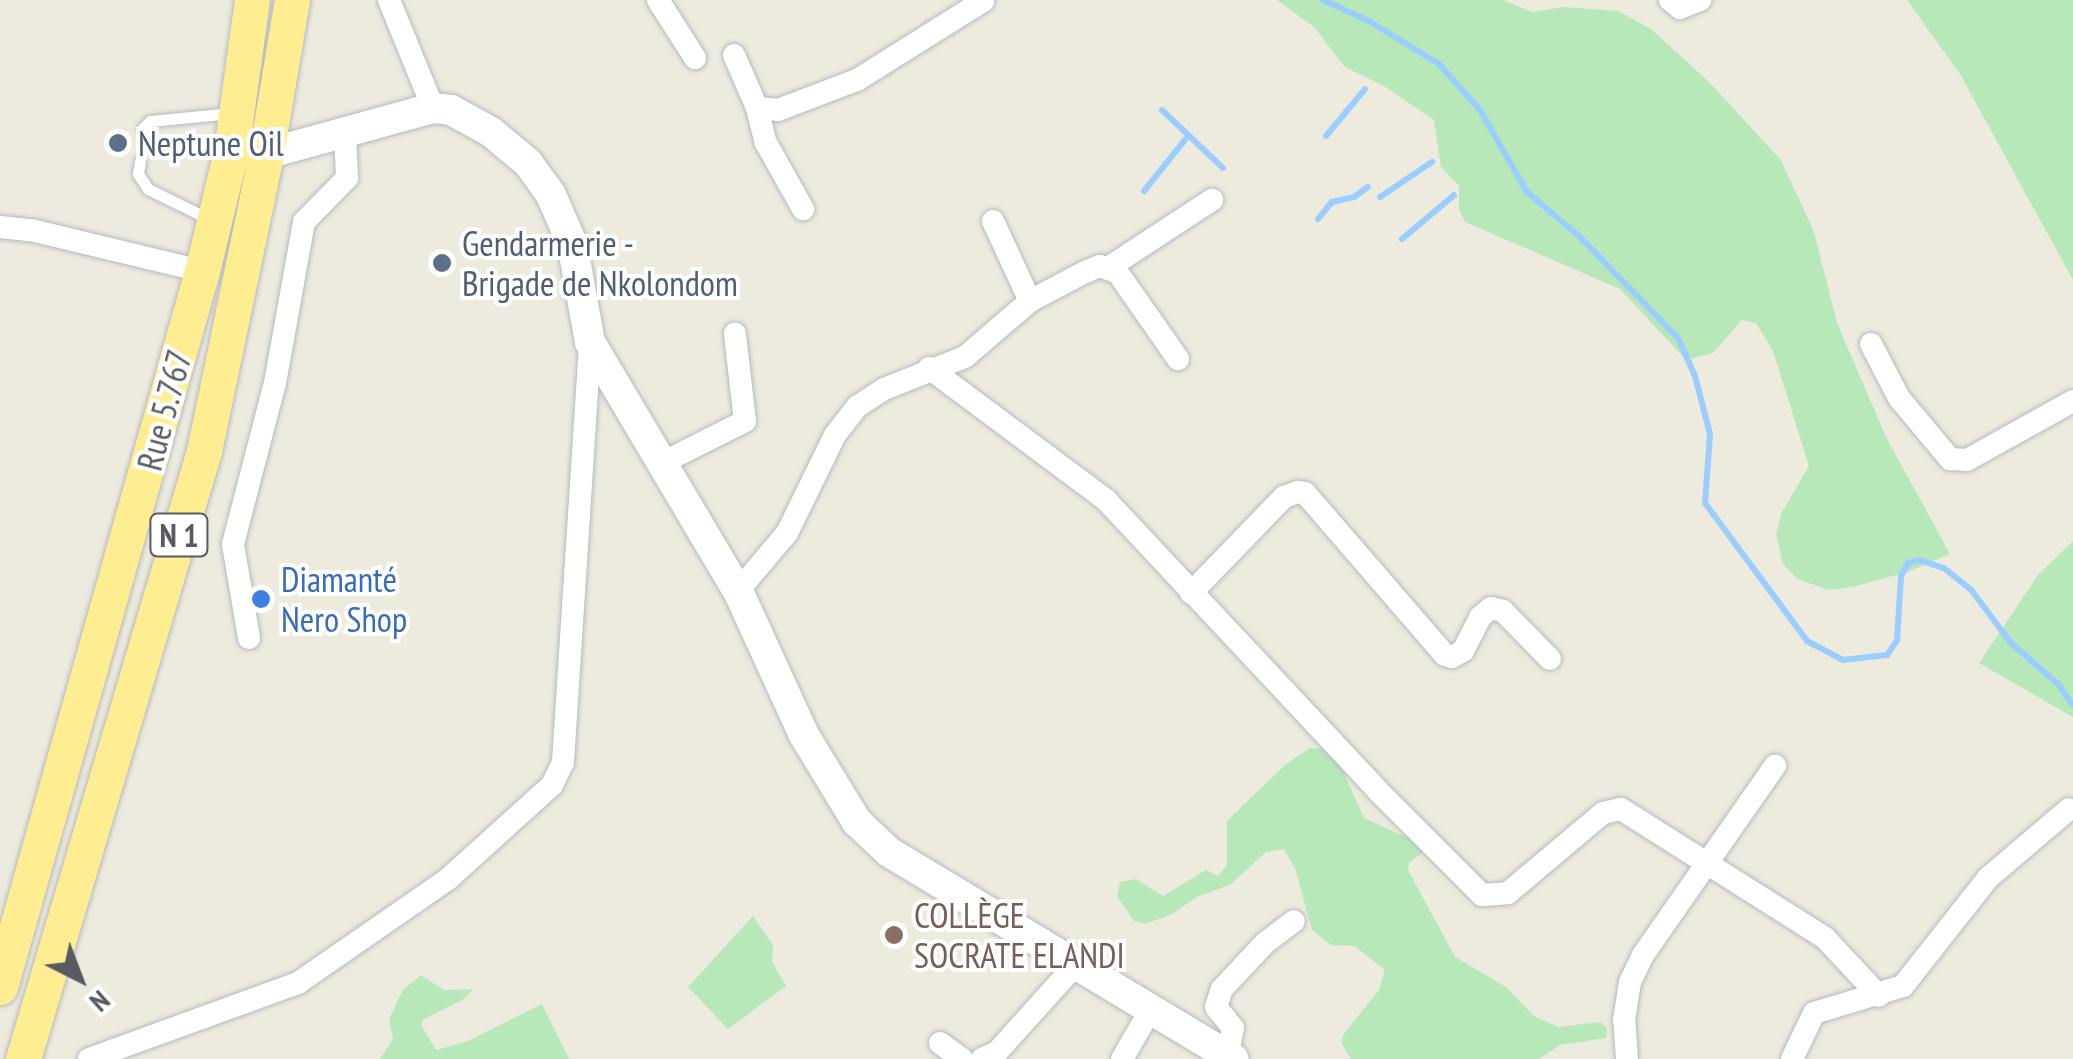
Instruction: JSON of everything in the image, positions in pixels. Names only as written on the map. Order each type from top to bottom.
[{"type":"highway","name":"Rue 5.767","points":[[0,987],[202,271],[231,152],[252,0]]},
{"type":"highway","name":"N 1","points":[[23,1059],[204,451],[266,154],[292,0]]},
{"type":"main road","points":[[231,152],[266,154],[433,108],[450,110],[491,132],[528,163],[550,195],[572,244],[590,342],[738,591],[804,735],[857,822],[889,852],[1152,1006],[1231,1057]]},
{"type":"street","points":[[388,0],[433,108]]},
{"type":"street","points":[[658,0],[695,58]]},
{"type":"street","points":[[1670,0],[1680,8],[1700,0]]},
{"type":"street","points":[[757,108],[778,110],[856,80],[984,1]]},
{"type":"street","points":[[734,55],[757,108],[766,143],[803,210]]},
{"type":"street","points":[[249,638],[234,544],[275,383],[304,222],[347,178],[345,132]]},
{"type":"street","points":[[738,591],[787,533],[835,435],[858,406],[929,368],[965,357],[1030,302],[1085,272],[1110,266],[1212,200]]},
{"type":"street","points":[[993,221],[1030,302]]},
{"type":"street","points":[[0,228],[31,230],[202,271]]},
{"type":"street","points":[[1110,266],[1178,360]]},
{"type":"street","points":[[662,462],[745,421],[736,334]]},
{"type":"street","points":[[88,1059],[298,983],[448,879],[552,785],[563,762],[590,342]]},
{"type":"street","points":[[1871,344],[1899,398],[1950,458],[1966,460],[2073,401]]},
{"type":"street","points":[[929,368],[1106,500],[1190,593],[1482,895],[1508,893],[1609,809],[1621,810],[1709,861],[1825,938],[1879,996]]},
{"type":"street","points":[[1190,593],[1284,496],[1298,492],[1305,494],[1445,655],[1452,658],[1463,650],[1480,617],[1491,608],[1503,610],[1550,659]]},
{"type":"street","points":[[1627,1059],[1624,1020],[1630,982],[1775,766]]},
{"type":"street","points":[[1792,1059],[1814,1013],[1879,996],[1911,978],[1988,878],[2069,808]]},
{"type":"street","points":[[1231,1057],[1233,1028],[1216,1008],[1222,989],[1265,943],[1294,921]]},
{"type":"street","points":[[982,1059],[1010,1039],[1077,963]]},
{"type":"street","points":[[1122,1059],[1152,1006]]},
{"type":"street","points":[[940,1043],[962,1059]]},
{"type":"lane","points":[[143,128],[150,122],[236,112]]},
{"type":"lane","points":[[140,162],[138,174],[148,189],[214,221]]},
{"type":"green space","points":[[1277,0],[1503,0],[1533,12],[1564,7],[1618,11],[1651,29],[1709,82],[1781,160],[1814,232],[1837,323],[1886,437],[1950,554],[1910,571],[1853,587],[1828,590],[1798,579],[1783,564],[1776,534],[1782,512],[1809,466],[1773,351],[1756,323],[1742,320],[1713,353],[1686,360],[1620,289],[1465,222],[1459,209],[1459,186],[1441,167],[1434,120],[1384,86],[1345,67],[1314,27]]},
{"type":"green space","points":[[1907,0],[2073,0],[2073,280],[1960,74]]},
{"type":"green space","points":[[2073,541],[2073,717],[1979,663],[2038,575]]},
{"type":"green space","points":[[1310,748],[1323,749],[1340,764],[1364,818],[1423,845],[1423,852],[1409,863],[1408,870],[1455,957],[1506,987],[1535,1017],[1559,1027],[1600,1022],[1607,1028],[1606,1038],[1560,1045],[1539,1059],[1351,1059],[1342,1044],[1343,1035],[1379,990],[1385,970],[1355,946],[1331,945],[1312,930],[1295,868],[1284,849],[1266,852],[1231,884],[1197,897],[1172,914],[1145,924],[1134,921],[1117,896],[1120,882],[1136,879],[1163,896],[1206,870],[1218,876],[1227,865],[1227,821],[1285,765]]},
{"type":"green space","points":[[753,916],[773,945],[772,962],[786,986],[728,1029],[688,987]]},
{"type":"green space","points":[[421,975],[444,990],[473,989],[464,999],[422,1020],[436,1050],[468,1041],[542,1004],[569,1059],[380,1059],[393,1039],[389,1019],[403,990]]},
{"type":"waterway","points":[[1323,0],[1369,21],[1439,64],[1480,110],[1527,192],[1580,237],[1678,338],[1695,376],[1710,434],[1705,503],[1807,641],[1843,660],[1887,655],[1897,640],[1901,576],[1908,563],[1919,560],[1944,568],[1972,591],[2011,643],[2057,683],[2073,705]]},
{"type":"waterway","points":[[1326,136],[1365,89]]},
{"type":"waterway","points":[[1162,110],[1223,168]]},
{"type":"waterway","points":[[1144,191],[1188,136]]},
{"type":"waterway","points":[[1380,197],[1432,162]]},
{"type":"waterway","points":[[1318,219],[1332,202],[1354,197],[1368,187]]},
{"type":"waterway","points":[[1402,239],[1454,195]]},
{"type":"place","name":"Neptune Oil","points":[[118,143]]},
{"type":"place","name":"Gendarmerie - Brigade de Nkolondom","points":[[442,263]]},
{"type":"place","name":"Diamanté Nero Shop","points":[[261,599]]},
{"type":"place","name":"COLLÈGE SOCRATE ELANDI","points":[[894,935]]}]
